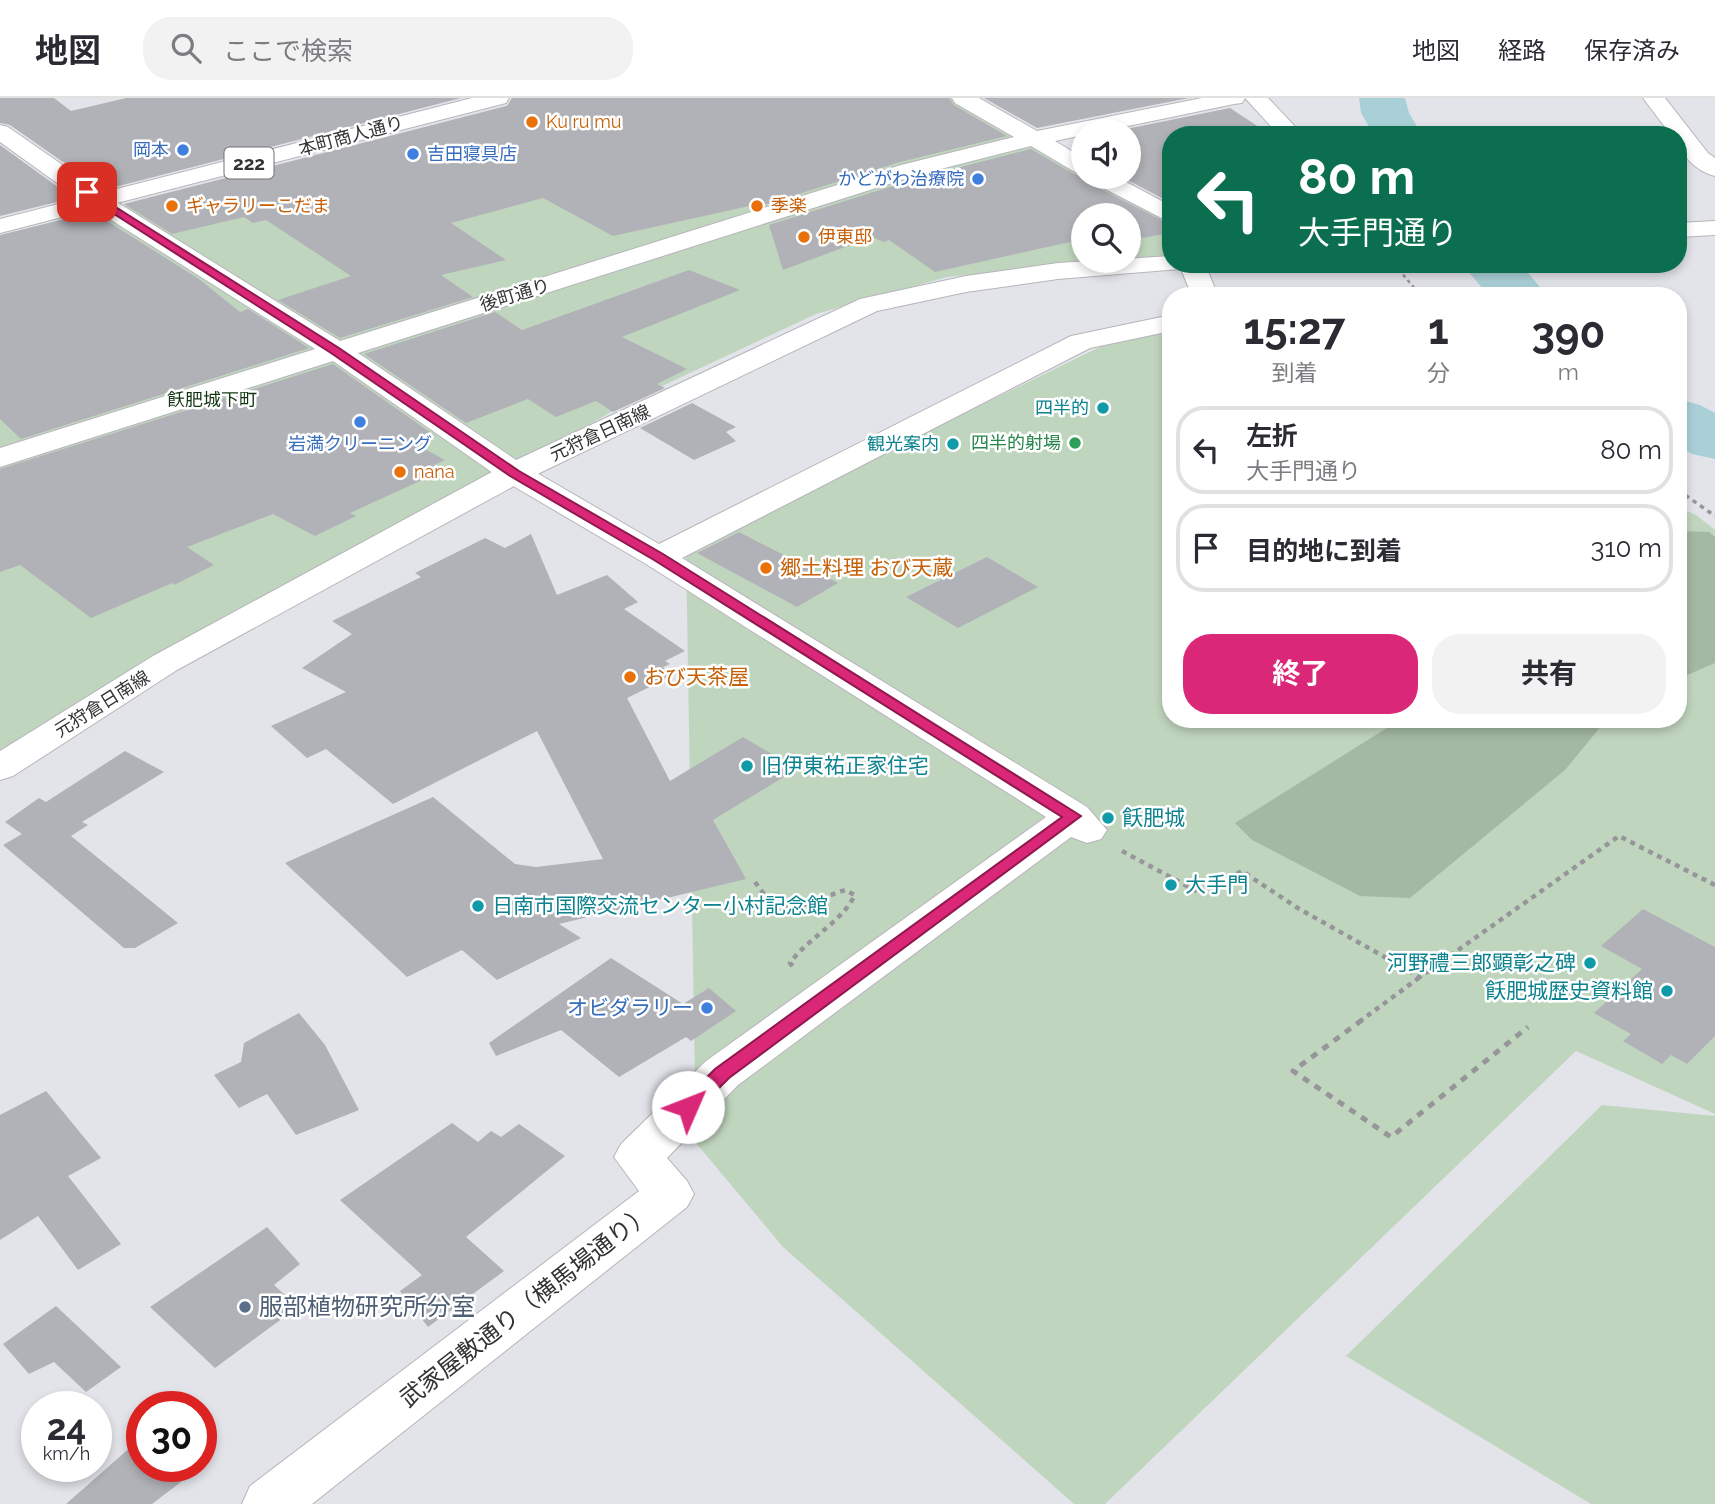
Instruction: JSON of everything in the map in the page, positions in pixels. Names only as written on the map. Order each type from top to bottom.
[{"type":"main road","name":"本町商人通り","points":[[0,226],[498,98]]},
{"type":"main road","points":[[962,98],[1071,160]]},
{"type":"main road","name":"後町通り","points":[[0,458],[909,170],[1033,139],[1234,98]]},
{"type":"main road","points":[[1256,98],[1283,126]]},
{"type":"main road","points":[[1111,100],[1162,129]]},
{"type":"main road","points":[[1654,101],[1674,126]]},
{"type":"main road","points":[[0,132],[98,201],[335,350],[514,473],[658,557],[1081,342],[1162,325]]},
{"type":"main road","points":[[1687,142],[1700,158],[1715,169]]},
{"type":"main road","points":[[1122,189],[1162,211]]},
{"type":"main road","points":[[1687,230],[1715,228]]},
{"type":"main road","name":"元狩倉日南線","points":[[0,768],[165,663],[514,473],[869,305],[966,284],[1058,271],[1162,265]]},
{"type":"main road","name":"武家屋敷通り（横馬場通り）","points":[[270,1504],[670,1194],[638,1157],[722,1073],[821,1001],[1080,823],[658,557]]},
{"type":"path","points":[[1402,273],[1413,287]]},
{"type":"path","points":[[1687,497],[1715,516]]},
{"type":"path","points":[[1528,1027],[1391,1137],[1293,1071],[1619,835],[1715,885]]},
{"type":"path","points":[[1149,868],[1200,892],[1242,871],[1296,907],[1420,977]]},
{"type":"path","points":[[755,882],[773,906],[794,908],[845,890],[855,895],[850,907],[798,950],[790,964],[821,1001]]},
{"type":"green space","name":"飫肥城下町","points":[[536,98],[965,98],[1071,159],[1071,189],[1124,189],[1162,210],[1162,257],[1141,259],[1141,203],[1071,203],[1071,266],[947,277],[816,314],[628,402],[404,533],[0,760],[0,238]]},
{"type":"green space","points":[[1162,316],[1162,728],[1687,728],[1687,511],[1696,515],[1715,530],[1715,1114],[1576,1051],[1105,1504],[1074,1504],[783,1247],[696,1143],[686,550]]},
{"type":"green space","points":[[1687,531],[1709,532],[1715,537],[1715,663],[1687,675]]},
{"type":"green space","points":[[1387,728],[1600,728],[1565,770],[1410,898],[1360,896],[1252,840],[1235,823]]},
{"type":"green space","points":[[1602,1105],[1715,1116],[1715,1504],[1591,1504],[1346,1356]]},
{"type":"building","points":[[0,98],[54,98],[71,111],[126,98],[461,98],[103,190],[10,125],[0,123]]},
{"type":"building","points":[[512,98],[949,98],[954,105],[1007,136],[900,162],[764,205],[763,203],[613,236],[543,198],[451,223],[506,260],[441,275],[473,297],[340,338],[278,300],[351,276],[266,220],[253,223],[244,217],[172,234],[124,204],[507,106]]},
{"type":"building","points":[[984,98],[1189,98],[1071,119],[1071,121],[1037,128]]},
{"type":"building","points":[[1230,108],[1257,126],[1162,126],[1162,198],[1141,187],[1141,126]]},
{"type":"building","points":[[0,145],[73,198],[0,216]]},
{"type":"building","points":[[1031,149],[1071,172],[1071,189],[1101,189],[1128,203],[1071,203],[1071,242],[935,272],[889,240],[884,242],[872,237],[783,270],[769,225],[918,178]]},
{"type":"building","points":[[1141,210],[1162,220],[1162,234],[1141,238]]},
{"type":"building","points":[[93,212],[199,279],[240,312],[248,309],[309,348],[21,439],[0,419],[0,235]]},
{"type":"building","points":[[689,270],[740,290],[622,337],[687,369],[657,384],[665,388],[613,412],[596,401],[556,417],[528,399],[466,423],[364,354],[495,312],[522,330]]},
{"type":"building","points":[[333,364],[434,435],[414,443],[445,460],[434,465],[444,470],[350,513],[356,516],[315,536],[273,514],[187,547],[214,565],[174,585],[172,583],[91,618],[20,565],[0,572],[0,469]]},
{"type":"building","points":[[692,403],[736,427],[726,432],[736,441],[694,460],[640,428]]},
{"type":"building","name":"郷土料理 おび天蔵","points":[[739,532],[838,583],[797,607],[697,553]]},
{"type":"building","points":[[531,534],[557,595],[607,575],[638,602],[624,609],[685,651],[665,661],[670,664],[663,667],[672,676],[627,698],[670,781],[743,737],[797,769],[713,820],[746,879],[559,924],[581,938],[497,980],[462,950],[407,977],[285,863],[433,797],[515,864],[536,867],[603,859],[537,731],[393,804],[326,749],[307,758],[271,726],[346,692],[302,668],[352,634],[332,621],[421,577],[415,573],[485,538],[505,548]]},
{"type":"building","points":[[987,557],[1038,587],[958,628],[906,597]]},
{"type":"building","points":[[125,751],[164,772],[82,822],[88,825],[71,836],[178,923],[135,948],[124,948],[3,845],[22,834],[5,822],[39,798],[46,802]]},
{"type":"building","name":"飫肥城歴史資料館","points":[[1643,909],[1715,947],[1715,1036],[1687,1064],[1671,1055],[1662,1064],[1623,1041],[1631,1034],[1594,1013],[1642,969],[1601,946]]},
{"type":"building","points":[[611,958],[683,1004],[709,988],[736,1011],[691,1041],[686,1037],[619,1077],[561,1030],[496,1056],[489,1043]]},
{"type":"building","points":[[299,1013],[325,1045],[359,1110],[296,1135],[267,1094],[239,1108],[214,1075],[241,1062],[244,1043]]},
{"type":"building","points":[[46,1091],[101,1158],[68,1176],[121,1244],[78,1270],[38,1216],[0,1240],[0,1115]]},
{"type":"building","points":[[452,1123],[478,1142],[491,1131],[501,1137],[519,1124],[565,1156],[466,1237],[504,1271],[428,1327],[400,1291],[422,1275],[340,1200]]},
{"type":"building","points":[[267,1227],[300,1264],[274,1285],[298,1307],[215,1368],[150,1307]]},
{"type":"building","points":[[56,1306],[121,1367],[85,1391],[54,1362],[29,1374],[3,1344]]},
{"type":"building","points":[[126,1451],[126,1482],[181,1482],[152,1504],[66,1504],[91,1482],[112,1482],[112,1463]]},
{"type":"waterway","points":[[1382,98],[1385,113],[1393,126]]},
{"type":"waterway","points":[[1498,273],[1511,287]]},
{"type":"waterway","points":[[1687,423],[1715,440]]},
{"type":"place","name":"Ku ru mu","points":[[532,122]]},
{"type":"place","name":"岡本","points":[[183,150]]},
{"type":"place","name":"吉田寝具店","points":[[413,154]]},
{"type":"place","name":"かどがわ治療院","points":[[978,179]]},
{"type":"place","name":"ギャラリーこだま","points":[[172,206]]},
{"type":"place","name":"季楽","points":[[757,206]]},
{"type":"place","name":"伊東邸","points":[[804,237]]},
{"type":"place","name":"四半的","points":[[1103,408]]},
{"type":"place","name":"岩満クリーニング","points":[[360,422]]},
{"type":"place","name":"四半的射場","points":[[1075,443]]},
{"type":"place","name":"観光案内","points":[[953,444]]},
{"type":"place","name":"nana","points":[[400,472]]},
{"type":"place","name":"郷土料理 おび天蔵","points":[[766,568]]},
{"type":"place","name":"おび天茶屋","points":[[630,677]]},
{"type":"place","name":"旧伊東祐正家住宅","points":[[747,766]]},
{"type":"place","name":"飫肥城","points":[[1108,818]]},
{"type":"place","name":"大手門","points":[[1171,885]]},
{"type":"place","name":"日南市国際交流センター小村記念館","points":[[478,906]]},
{"type":"place","name":"河野禮三郎顕彰之碑","points":[[1590,963]]},
{"type":"place","name":"飫肥城歴史資料館","points":[[1667,991]]},
{"type":"place","name":"オビダラリー","points":[[707,1008]]},
{"type":"place","name":"服部植物研究所分室","points":[[245,1307]]},
{"type":"route","points":[[87,192],[335,350],[514,473],[658,557],[1073,816],[722,1073],[688,1107]]}]
